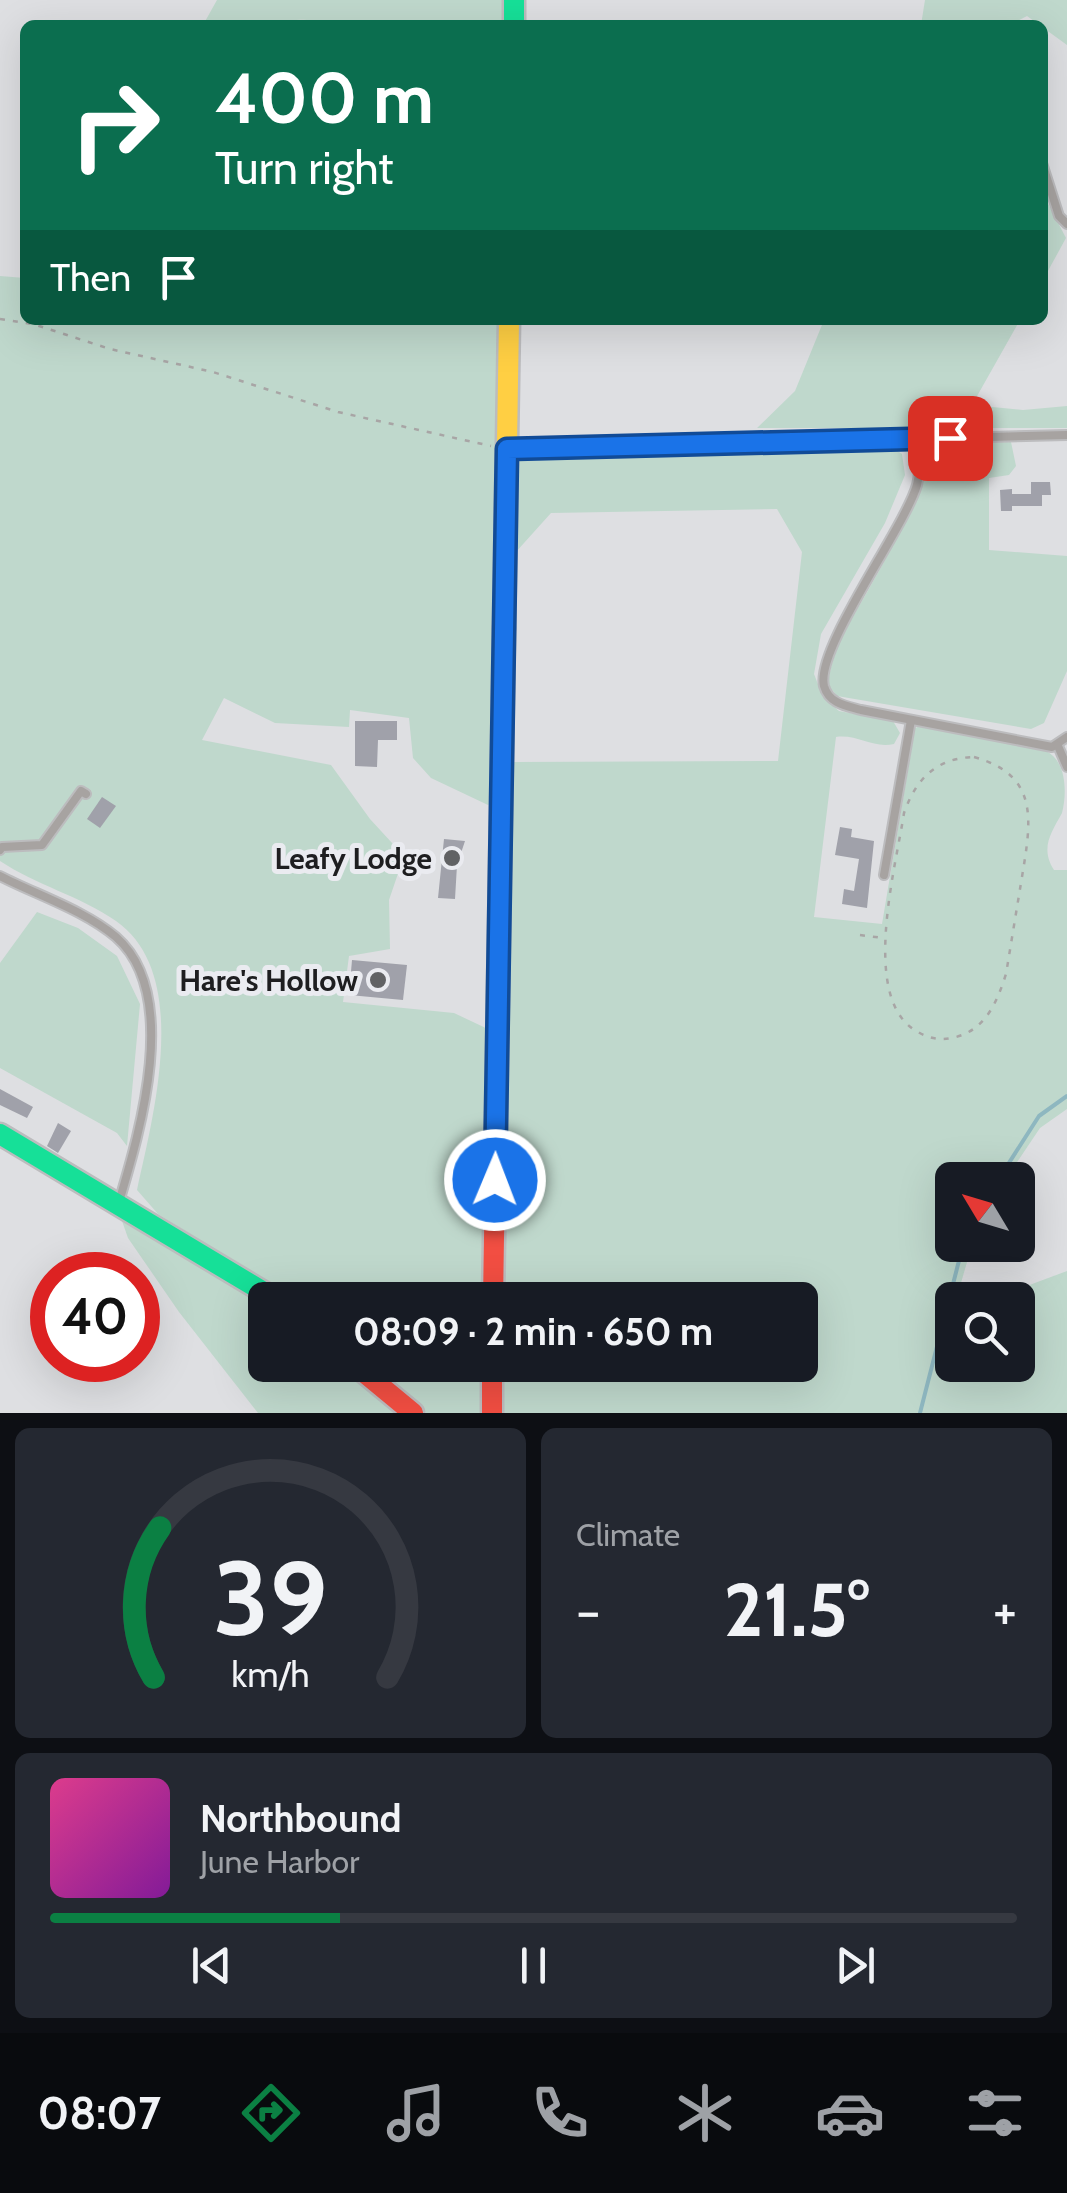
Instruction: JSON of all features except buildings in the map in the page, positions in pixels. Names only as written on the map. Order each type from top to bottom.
[{"type":"street","points":[[493,1282],[509,325]]},
{"type":"street","points":[[0,1134],[249,1282]]},
{"type":"street","points":[[375,1382],[412,1413]]},
{"type":"street","points":[[492,1382],[492,1413]]},
{"type":"lane","points":[[1048,182],[1059,216],[1067,224]]},
{"type":"lane","points":[[507,449],[1067,436]]},
{"type":"lane","points":[[916,439],[918,482],[842,627],[823,684],[839,704],[995,738],[1052,748],[1067,736]]},
{"type":"lane","points":[[884,875],[911,720]]},
{"type":"lane","points":[[1058,746],[1067,767]]},
{"type":"lane","points":[[0,850],[42,845],[81,791],[86,794]]},
{"type":"lane","points":[[0,876],[114,935],[136,962],[145,984],[152,1018],[146,1081],[135,1149],[118,1206]]},
{"type":"path","points":[[36,325],[110,349],[213,372],[338,412],[507,449]]},
{"type":"path","points":[[957,758],[987,761],[1011,774],[1021,788],[1030,824],[1006,974],[990,1014],[980,1025],[957,1037],[933,1038],[913,1030],[899,1014],[887,988],[886,939],[904,813],[916,786],[934,767],[957,758]]},
{"type":"path","points":[[860,934],[886,939]]},
{"type":"green space","points":[[217,0],[504,0],[504,20],[206,20]]},
{"type":"green space","points":[[925,0],[1067,0],[1067,45],[1048,31],[1048,20],[1027,16],[1019,20],[922,20]]},
{"type":"green space","points":[[1048,204],[1066,238],[1048,271]]},
{"type":"green space","points":[[0,276],[20,278],[20,325],[498,325],[495,800],[488,805],[431,778],[413,758],[409,718],[350,710],[349,727],[275,723],[224,698],[202,740],[331,765],[370,819],[404,856],[389,900],[390,949],[349,956],[343,1002],[454,1013],[490,1030],[487,1282],[267,1282],[158,1214],[137,1190],[161,1048],[154,975],[139,945],[116,921],[0,861]]},
{"type":"green space","points":[[822,325],[1017,325],[972,405],[1023,410],[1067,406],[1067,428],[757,428],[795,391]]},
{"type":"green space","points":[[1011,442],[1016,466],[1009,475],[989,478],[989,550],[1067,556],[1067,671],[1044,723],[1031,729],[837,696],[828,685],[837,649],[904,522],[919,484],[927,445]]},
{"type":"green space","points":[[890,446],[902,454],[905,475],[885,523],[821,634],[814,674],[823,697],[839,711],[893,721],[900,733],[894,744],[886,745],[836,737],[814,917],[882,924],[915,728],[923,725],[1020,742],[1046,751],[1058,762],[1064,779],[1064,805],[1047,848],[1054,870],[1067,870],[1067,1109],[1040,1128],[1017,1162],[935,1162],[935,1262],[967,1262],[961,1282],[935,1282],[935,1382],[1035,1382],[1035,1283],[1067,1271],[1067,1413],[500,1413],[500,1382],[818,1382],[818,1282],[499,1282],[513,762],[778,761],[802,552],[777,509],[551,513],[515,553],[517,458]]},
{"type":"green space","points":[[37,912],[78,928],[117,956],[140,1004],[127,1146],[117,1133],[0,1068],[0,963]]},
{"type":"green space","points":[[121,1218],[248,1290],[248,1382],[365,1382],[401,1413],[258,1413],[160,1284],[160,1252],[138,1252]]},
{"type":"green space","points":[[390,1382],[487,1382],[486,1413],[426,1413]]},
{"type":"waterway","points":[[1010,1162],[1039,1116],[1067,1096]]},
{"type":"waterway","points":[[920,1413],[959,1262]]},
{"type":"traffic: fast","points":[[514,0],[514,20]]},
{"type":"traffic: fast","points":[[0,1134],[248,1283]]},
{"type":"traffic: slow","points":[[504,628],[509,325]]},
{"type":"traffic: jam","points":[[493,1282],[504,628]]},
{"type":"traffic: jam","points":[[376,1382],[413,1413]]},
{"type":"traffic: jam","points":[[492,1382],[492,1413]]},
{"type":"place","name":"Leafy Lodge","points":[[452,858]]},
{"type":"place","name":"Hare's Hollow","points":[[378,980]]},
{"type":"route","points":[[495,1180],[507,449],[950,438]]}]
